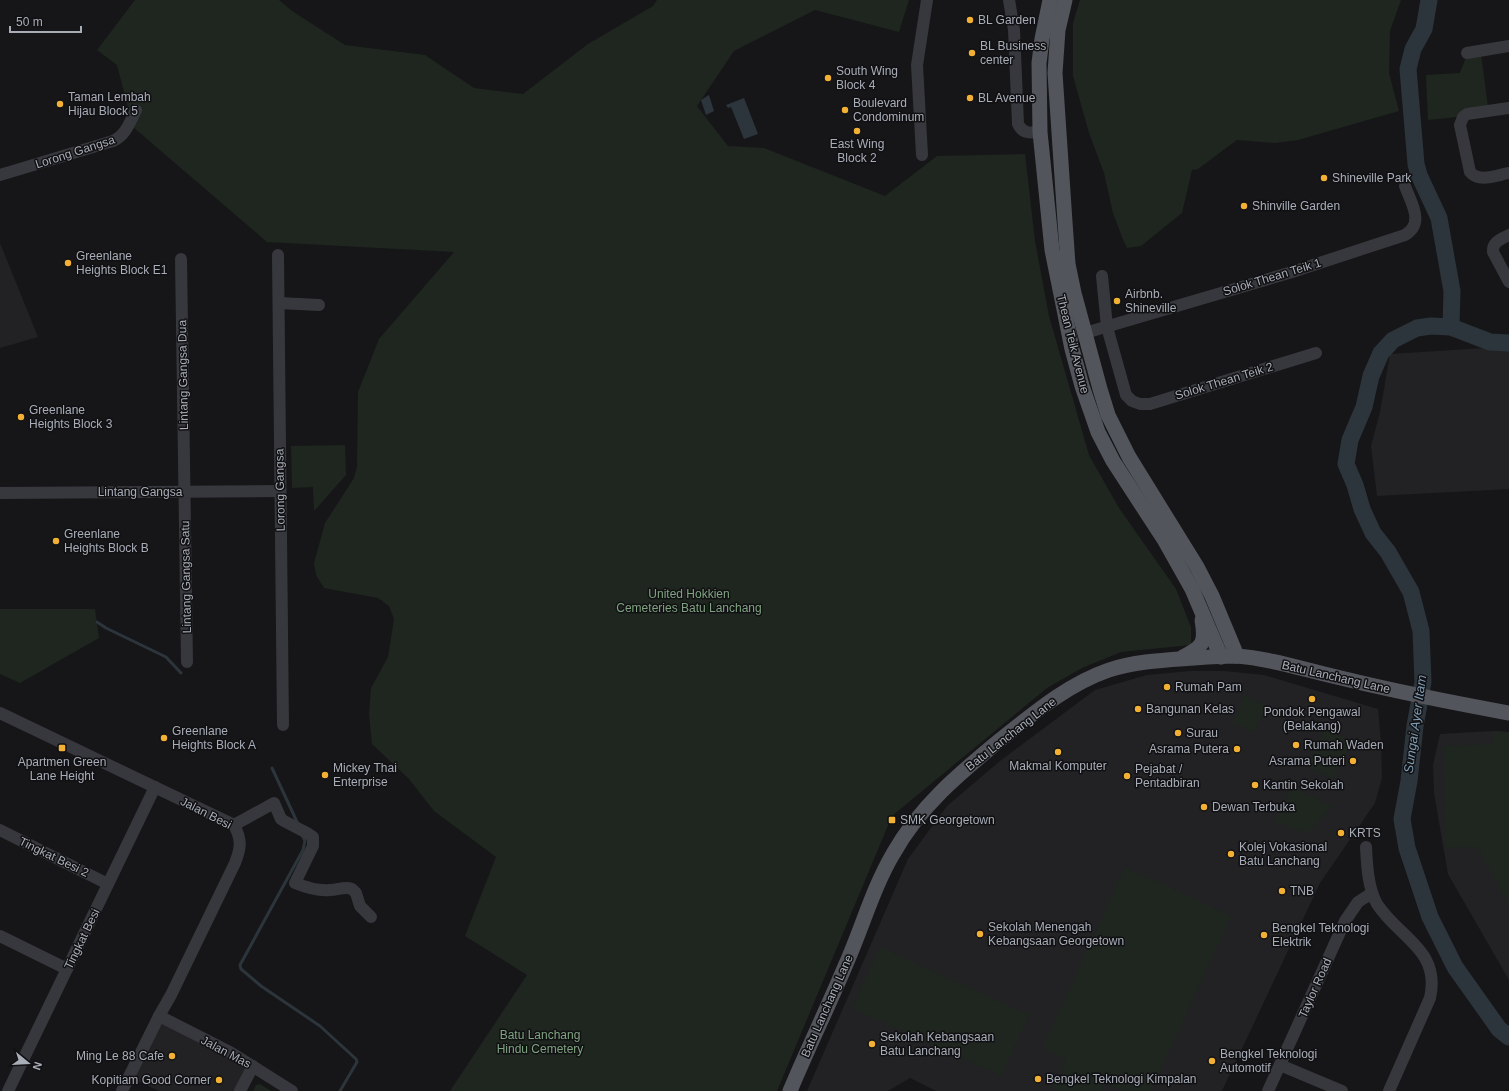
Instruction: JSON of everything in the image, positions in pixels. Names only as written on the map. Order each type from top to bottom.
[{"type":"main road","name":"Thean Teik Avenue","points":[[1050,0],[1043,32],[1039,63],[1040,132],[1052,250],[1072,349],[1098,432],[1113,461],[1165,541],[1192,589],[1221,657]]},
{"type":"main road","name":"Thean Teik Avenue","points":[[1065,0],[1058,30],[1055,73],[1062,196],[1068,264],[1074,293],[1108,415],[1129,457],[1197,567],[1212,596],[1237,656]]},
{"type":"main road","points":[[1055,73],[1049,120],[1046,127],[1040,132],[1051,140],[1058,183],[1062,196]]},
{"type":"main road","points":[[1178,659],[1198,650],[1202,643],[1204,632],[1200,605]]},
{"type":"main road","name":"Batu Lanchang Lane","points":[[790,1091],[808,1046],[846,965],[892,854],[908,829],[945,786],[1025,719],[1051,700],[1079,683],[1109,670],[1136,664],[1178,659],[1237,656],[1280,664],[1395,691],[1509,713]]},
{"type":"street","points":[[922,155],[917,66],[927,0]]},
{"type":"street","points":[[1009,0],[1014,30],[1018,124],[1021,130],[1025,132],[1040,132]]},
{"type":"street","points":[[1467,53],[1509,46]]},
{"type":"street","points":[[1509,108],[1467,114],[1463,117],[1460,124],[1470,172],[1472,175],[1481,178],[1509,173]]},
{"type":"street","name":"Lorong Gangsa","points":[[0,175],[113,141],[124,133],[136,110]]},
{"type":"street","name":"Solok Thean Teik 1","points":[[1085,334],[1292,272],[1405,235],[1412,231],[1416,223],[1416,215],[1405,186]]},
{"type":"street","points":[[1509,235],[1499,240],[1492,248],[1509,282]]},
{"type":"street","name":"Lorong Gangsa","points":[[278,255],[283,725]]},
{"type":"street","name":"Lintang Gangsa Dua","points":[[181,259],[184,492]]},
{"type":"street","points":[[1102,276],[1107,327]]},
{"type":"street","points":[[279,303],[319,305]]},
{"type":"street","name":"Solok Thean Teik 2","points":[[1107,327],[1126,395],[1132,401],[1140,404],[1150,404],[1316,353]]},
{"type":"street","name":"Lintang Gangsa","points":[[0,493],[280,491]]},
{"type":"street","name":"Lintang Gangsa Satu","points":[[184,492],[187,662]]},
{"type":"street","name":"Jalan Besi","points":[[0,713],[234,825],[239,834],[240,841],[238,856],[171,995],[166,1001],[122,1091]]},
{"type":"street","name":"Tingkat Besi","points":[[8,1091],[155,787]]},
{"type":"street","points":[[234,825],[274,803],[280,818],[313,837],[313,846],[295,883],[315,890],[331,890],[346,887],[352,888],[356,893],[360,906],[371,917]]},
{"type":"street","name":"Tingkat Besi 2","points":[[0,830],[108,884]]},
{"type":"street","points":[[1366,847],[1366,862],[1372,893],[1385,914],[1425,956],[1430,965],[1432,977],[1430,998],[1389,1091]]},
{"type":"street","name":"Taylor Road","points":[[1268,1091],[1346,921],[1358,902],[1372,893]]},
{"type":"street","points":[[0,936],[67,969]]},
{"type":"street","points":[[171,995],[171,1015],[176,1025]]},
{"type":"street","name":"Jalan Mas","points":[[159,1016],[252,1066],[292,1091]]},
{"type":"street","points":[[1280,1065],[1342,1091]]},
{"type":"street","points":[[240,1091],[252,1066]]},
{"type":"shaded area","points":[[709,95],[714,111],[706,115],[701,100]]},
{"type":"shaded area","points":[[744,98],[758,134],[744,139],[731,107],[728,108],[726,105]]},
{"type":"shaded area","points":[[0,243],[38,337],[0,348]]},
{"type":"shaded area","points":[[1485,348],[1509,348],[1509,489],[1377,496],[1371,446],[1380,412],[1390,354]]},
{"type":"shaded area","name":"Kolej Vokasional Batu Lanchang","points":[[1191,671],[1225,671],[1264,675],[1378,709],[1381,742],[1382,778],[1375,803],[1320,883],[1222,1091],[936,1091],[910,1078],[888,1091],[807,1091],[908,859],[947,806],[1000,761],[1095,690],[1147,675]]},
{"type":"shaded area","points":[[1493,731],[1509,732],[1509,980],[1448,874],[1434,793],[1433,765],[1440,734]]},
{"type":"shaded area","points":[[159,1016],[253,1066],[240,1091],[159,1091],[129,1077]]},
{"type":"green space","name":"United Hokkien Cemeteries Batu Lanchang","points":[[135,0],[279,0],[292,11],[345,45],[425,55],[474,88],[523,94],[588,44],[653,6],[657,0],[909,0],[899,32],[815,10],[734,51],[697,106],[728,146],[764,148],[885,196],[937,156],[1025,154],[1035,241],[1049,316],[1089,455],[1119,508],[1176,589],[1191,627],[1191,645],[1121,652],[1082,668],[1047,688],[892,816],[777,1091],[450,1091],[527,975],[465,936],[496,857],[434,811],[409,779],[372,744],[369,714],[371,688],[388,657],[394,619],[389,606],[378,598],[324,588],[316,575],[314,563],[325,523],[354,478],[357,467],[358,392],[379,339],[454,252],[267,242],[133,127],[117,65],[97,50]]},
{"type":"green space","points":[[1080,0],[1401,0],[1390,31],[1389,73],[1399,111],[1298,140],[1275,143],[1237,140],[1198,169],[1192,170],[1182,213],[1141,246],[1127,248],[1113,213],[1104,173],[1089,133],[1073,76],[1073,23]]},
{"type":"green space","points":[[1481,54],[1488,107],[1457,117],[1428,120],[1426,75],[1460,73],[1466,57]]},
{"type":"green space","points":[[345,445],[346,475],[314,511],[313,487],[292,488],[291,446]]},
{"type":"green space","points":[[0,609],[95,609],[99,638],[20,683],[0,674]]},
{"type":"green space","points":[[1245,696],[1267,706],[1254,732],[1233,722]]},
{"type":"green space","points":[[1325,729],[1351,742],[1333,779],[1307,767]]},
{"type":"green space","points":[[1493,731],[1509,732],[1509,906],[1478,847],[1446,848],[1444,746],[1494,744]]},
{"type":"green space","points":[[1291,786],[1332,806],[1308,834],[1274,821]]},
{"type":"green space","points":[[1125,867],[1231,916],[1151,1091],[1123,1091],[1105,1083],[1101,1091],[1057,1091],[1053,1089],[1066,1059],[1043,1048]]},
{"type":"green space","points":[[880,947],[1029,1015],[1001,1076],[852,1008]]},
{"type":"green space","points":[[260,1084],[271,1091],[253,1091],[256,1085]]},
{"type":"waterway","points":[[1429,0],[1424,29],[1413,49],[1408,69],[1416,164],[1419,175],[1439,218],[1452,291],[1451,327]]},
{"type":"waterway","name":"Sungai Ayer Itam","points":[[1509,343],[1490,342],[1451,327],[1431,326],[1417,328],[1393,340],[1381,353],[1371,376],[1364,407],[1350,440],[1346,464],[1355,485],[1362,509],[1373,533],[1388,552],[1411,592],[1421,631],[1423,682],[1415,726],[1409,781],[1402,819],[1407,848],[1430,917],[1455,967],[1499,1029],[1509,1037]]},
{"type":"waterway","points":[[97,622],[106,628],[166,657],[181,673]]},
{"type":"waterway","points":[[272,768],[298,824]]},
{"type":"waterway","points":[[302,835],[305,841],[303,850],[240,965],[241,969],[261,986],[320,1026],[356,1059],[357,1062],[340,1091]]},
{"type":"place","name":"BL Garden","points":[[970,20]]},
{"type":"place","name":"BL Business center","points":[[972,53]]},
{"type":"place","name":"South Wing Block 4","points":[[828,78]]},
{"type":"place","name":"BL Avenue","points":[[970,98]]},
{"type":"place","name":"Taman Lembah Hijau Block 5","points":[[60,104]]},
{"type":"place","name":"Boulevard Condominum","points":[[845,110]]},
{"type":"place","name":"East Wing Block 2","points":[[857,131]]},
{"type":"place","name":"Shineville Park","points":[[1324,178]]},
{"type":"place","name":"Shinville Garden","points":[[1244,206]]},
{"type":"place","name":"Greenlane Heights Block E1","points":[[68,263]]},
{"type":"place","name":"Airbnb. Shineville","points":[[1117,301]]},
{"type":"place","name":"Greenlane Heights Block 3","points":[[21,417]]},
{"type":"place","name":"Greenlane Heights Block B","points":[[56,541]]},
{"type":"place","name":"Rumah Pam","points":[[1167,687]]},
{"type":"place","name":"Pondok Pengawal (Belakang)","points":[[1312,699]]},
{"type":"place","name":"Bangunan Kelas","points":[[1138,709]]},
{"type":"place","name":"Surau","points":[[1178,733]]},
{"type":"place","name":"Greenlane Heights Block A","points":[[164,738]]},
{"type":"place","name":"Rumah Waden","points":[[1296,745]]},
{"type":"place","name":"Apartmen Green Lane Height","points":[[62,748]]},
{"type":"place","name":"Asrama Putera","points":[[1237,749]]},
{"type":"place","name":"Makmal Komputer","points":[[1058,752]]},
{"type":"place","name":"Asrama Puteri","points":[[1353,761]]},
{"type":"place","name":"Mickey Thai Enterprise","points":[[325,775]]},
{"type":"place","name":"Pejabat / Pentadbiran","points":[[1127,776]]},
{"type":"place","name":"Kantin Sekolah","points":[[1255,785]]},
{"type":"place","name":"Dewan Terbuka","points":[[1204,807]]},
{"type":"place","name":"SMK Georgetown","points":[[892,820]]},
{"type":"place","name":"KRTS","points":[[1341,833]]},
{"type":"place","name":"Kolej Vokasional Batu Lanchang","points":[[1231,854]]},
{"type":"place","name":"TNB","points":[[1282,891]]},
{"type":"place","name":"Sekolah Menengah Kebangsaan Georgetown","points":[[980,934]]},
{"type":"place","name":"Bengkel Teknologi Elektrik","points":[[1264,935]]},
{"type":"place","name":"Sekolah Kebangsaan Batu Lanchang","points":[[872,1044]]},
{"type":"place","name":"Ming Le 88 Cafe","points":[[172,1056]]},
{"type":"place","name":"Bengkel Teknologi Automotif","points":[[1212,1061]]},
{"type":"place","name":"Bengkel Teknologi Kimpalan","points":[[1038,1079]]},
{"type":"place","name":"Kopitiam Good Corner","points":[[219,1080]]},
{"type":"park label","name":"Batu Lanchang Hindu Cemetery","points":[[540,1042]]}]
